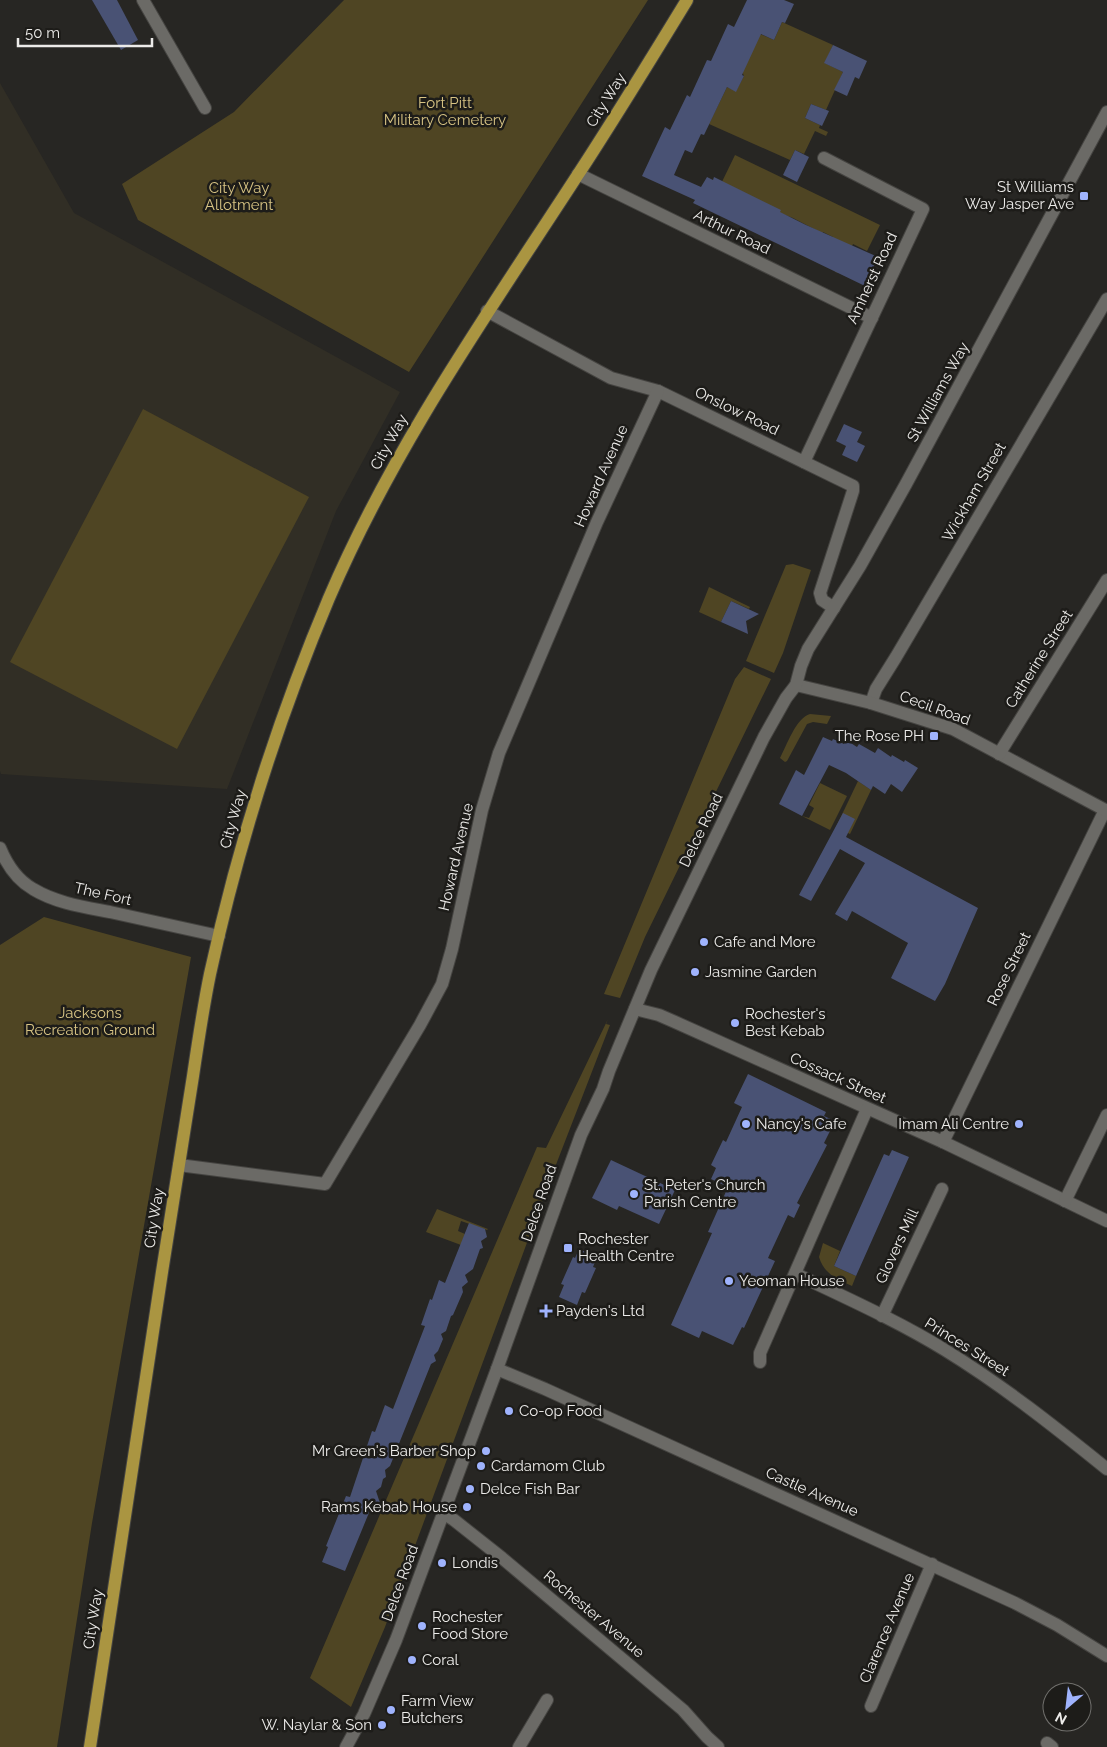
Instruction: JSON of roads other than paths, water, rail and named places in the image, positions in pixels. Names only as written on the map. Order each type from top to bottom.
[{"type":"main road","name":"City Way","points":[[90,1747],[209,979],[238,861],[286,708],[330,595],[387,478],[433,397],[487,311],[578,174],[687,0]]},
{"type":"street","points":[[143,0],[205,108]]},
{"type":"street","name":"St Williams Way","points":[[796,685],[804,658],[906,484],[1107,112]]},
{"type":"street","name":"Amherst Road","points":[[804,462],[923,209],[824,158]]},
{"type":"street","name":"Arthur Road","points":[[578,174],[872,318]]},
{"type":"street","name":"Wickham Street","points":[[871,703],[876,689],[1107,299]]},
{"type":"street","name":"Onslow Road","points":[[487,311],[611,378],[658,391],[853,486],[820,590],[822,600],[834,608]]},
{"type":"street","name":"Howard Avenue","points":[[179,1165],[326,1184],[444,980],[482,810],[499,753],[593,531],[658,391]]},
{"type":"street","name":"Catherine Street","points":[[998,754],[1107,580]]},
{"type":"street","name":"Cecil Road","points":[[796,685],[871,703],[953,729],[1106,810]]},
{"type":"street","name":"Delce Road","points":[[346,1747],[362,1718],[389,1658],[497,1369],[582,1132],[598,1101],[635,1008],[665,940],[778,710],[796,685]]},
{"type":"street","name":"Rose Street","points":[[943,1142],[1106,810]]},
{"type":"street","name":"The Fort","points":[[0,848],[18,878],[33,890],[49,897],[76,905],[219,936]]},
{"type":"street","name":"Cossack Street","points":[[635,1008],[659,1015],[943,1142],[1107,1221]]},
{"type":"street","points":[[760,1362],[760,1353],[867,1109]]},
{"type":"street","points":[[1065,1201],[1107,1115]]},
{"type":"street","name":"Glovers Mill","points":[[882,1316],[942,1189]]},
{"type":"street","name":"Princes Street","points":[[796,1274],[882,1316],[969,1365],[1054,1426],[1107,1469]]},
{"type":"street","name":"Castle Avenue","points":[[497,1369],[932,1564],[1043,1617],[1107,1656]]},
{"type":"street","name":"Rochester Avenue","points":[[443,1514],[451,1518],[502,1558],[683,1710],[718,1747]]},
{"type":"street","name":"Clarence Avenue","points":[[871,1706],[932,1564]]},
{"type":"street","points":[[519,1747],[547,1700]]},
{"type":"place","name":"St Williams Way Jasper Ave","points":[[1084,196]]},
{"type":"place","name":"The Rose PH","points":[[934,736]]},
{"type":"place","name":"Cafe and More","points":[[704,942]]},
{"type":"place","name":"Jasmine Garden","points":[[695,972]]},
{"type":"place","name":"Rochester's Best Kebab","points":[[735,1023]]},
{"type":"place","name":"Nancy's Cafe","points":[[746,1124]]},
{"type":"place","name":"Imam Ali Centre","points":[[1019,1124]]},
{"type":"place","name":"St. Peter's Church Parish Centre","points":[[634,1194]]},
{"type":"place","name":"Rochester Health Centre","points":[[568,1248]]},
{"type":"place","name":"Yeoman House","points":[[729,1281]]},
{"type":"place","name":"Payden's Ltd","points":[[546,1311]]},
{"type":"place","name":"Co-op Food","points":[[509,1411]]},
{"type":"place","name":"Mr Green's Barber Shop","points":[[486,1451]]},
{"type":"place","name":"Cardamom Club","points":[[481,1466]]},
{"type":"place","name":"Delce Fish Bar","points":[[470,1489]]},
{"type":"place","name":"Rams Kebab House","points":[[467,1507]]},
{"type":"place","name":"Londis","points":[[442,1563]]},
{"type":"place","name":"Rochester Food Store","points":[[422,1626]]},
{"type":"place","name":"Coral","points":[[412,1660]]},
{"type":"place","name":"Farm View Butchers","points":[[391,1710]]},
{"type":"place","name":"W. Naylar & Son","points":[[382,1725]]},
{"type":"park label","name":"Fort Pitt Military Cemetery","points":[[445,112]]},
{"type":"park label","name":"City Way Allotment","points":[[239,196]]},
{"type":"park label","name":"Jacksons Recreation Ground","points":[[90,1022]]}]
